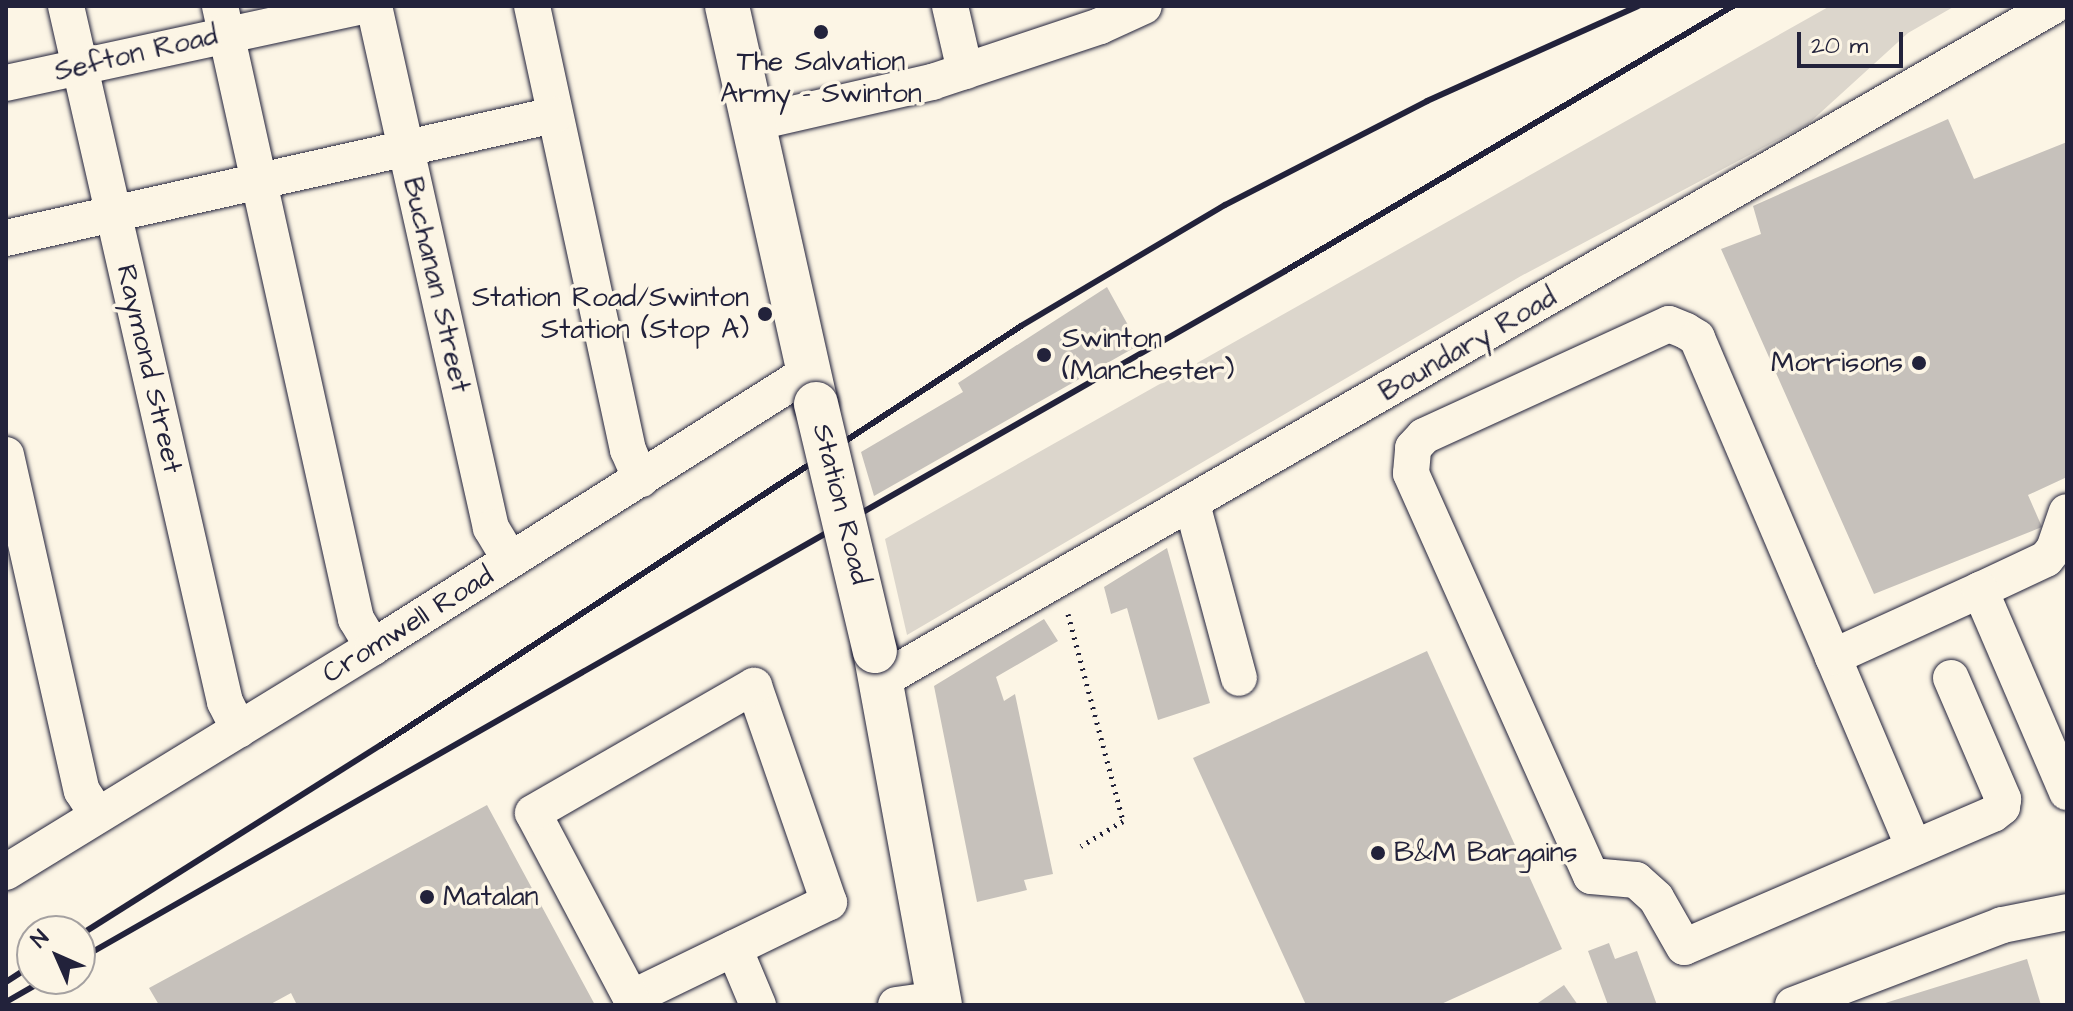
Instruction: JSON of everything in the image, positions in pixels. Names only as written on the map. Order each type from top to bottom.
[{"type":"main road","name":"Station Road","points":[[727,6],[878,666],[940,1002]]},
{"type":"street","name":"Raymond Street","points":[[66,6],[225,702],[239,730]]},
{"type":"street","name":"Sefton Road","points":[[6,83],[80,68],[223,20],[361,6]]},
{"type":"street","name":"Buchanan Street","points":[[374,6],[491,528],[510,560]]},
{"type":"street","points":[[532,6],[628,450],[641,479]]},
{"type":"street","points":[[950,6],[965,71]]},
{"type":"street","points":[[753,123],[932,82],[1098,16],[1144,6]]},
{"type":"street","name":"Boundary Road","points":[[878,666],[1059,580],[2053,6]]},
{"type":"street","points":[[223,20],[356,619],[373,647]]},
{"type":"street","points":[[6,238],[554,115]]},
{"type":"street","points":[[1914,848],[1697,338],[1669,324],[1424,436],[1413,448],[1411,473],[1591,876],[1636,880],[1656,898],[1684,947],[1993,814],[2002,807],[2003,799],[1951,678]]},
{"type":"street","name":"Cromwell Road","points":[[6,872],[641,479],[812,388]]},
{"type":"street","points":[[6,455],[82,791],[97,814]]},
{"type":"street","points":[[1192,504],[1239,678]]},
{"type":"street","points":[[1833,657],[2046,559],[2054,549],[2067,512]]},
{"type":"street","points":[[1980,590],[2067,792]]},
{"type":"street","points":[[754,686],[829,902],[734,948],[631,998],[533,813],[754,686]]},
{"type":"street","points":[[1793,1005],[2002,925],[2067,912]]},
{"type":"street","points":[[734,948],[758,1005]]},
{"type":"street","points":[[896,1005],[940,1002]]},
{"type":"path","points":[[1059,580],[1123,821],[1081,846]]},
{"type":"shaded area","points":[[1830,6],[1955,6],[1908,33],[1808,124],[1521,276],[907,635],[885,539]]},
{"type":"building","name":"Morrisons","points":[[1948,119],[1974,179],[2067,142],[2067,477],[2028,495],[2042,527],[1874,594],[1721,249],[1761,234],[1753,206]]},
{"type":"building","points":[[1107,287],[1139,345],[874,496],[861,452],[963,392],[958,383]]},
{"type":"building","points":[[1167,548],[1210,703],[1158,720],[1127,608],[1111,614],[1104,587]]},
{"type":"building","points":[[1044,619],[1058,641],[996,677],[1004,701],[1015,694],[1053,874],[1024,880],[1027,890],[977,902],[934,686]]},
{"type":"building","name":"B&M Bargains","points":[[1427,651],[1562,949],[1439,1005],[1306,1005],[1193,758]]},
{"type":"building","name":"Matalan","points":[[487,805],[595,1005],[297,1005],[291,993],[269,1005],[159,1005],[149,988]]},
{"type":"building","points":[[1609,943],[1615,959],[1637,951],[1657,1005],[1608,1005],[1588,951]]},
{"type":"building","points":[[2027,959],[2041,1005],[1882,1005],[1882,1004]]},
{"type":"building","points":[[1564,985],[1578,1005],[1535,1005]]},
{"type":"railway","points":[[96,925],[381,745],[1021,326],[1225,205],[1427,101],[1638,6]]},
{"type":"railway","points":[[96,950],[1285,271],[1733,6]]},
{"type":"railway","points":[[6,982],[16,975]]},
{"type":"railway","points":[[6,1002],[18,995]]},
{"type":"place","name":"The Salvation Army - Swinton","points":[[821,32]]},
{"type":"place","name":"Station Road/Swinton Station (Stop A)","points":[[765,314]]},
{"type":"place","name":"Swinton (Manchester)","points":[[1044,355]]},
{"type":"place","name":"Morrisons","points":[[1919,363]]},
{"type":"place","name":"B&M Bargains","points":[[1378,853]]},
{"type":"place","name":"Matalan","points":[[427,897]]}]
